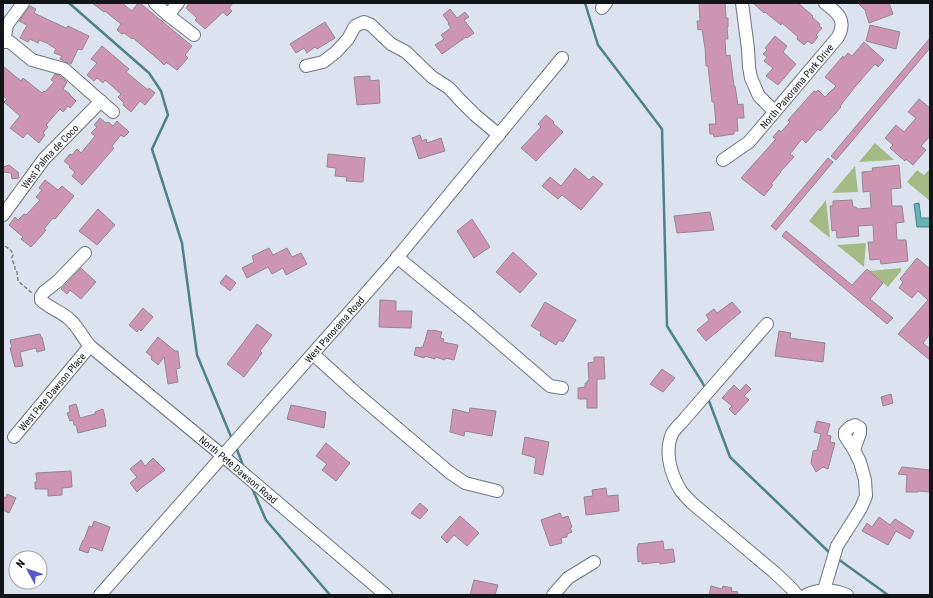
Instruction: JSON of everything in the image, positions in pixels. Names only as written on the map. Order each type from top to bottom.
[{"type":"street","points":[[23,3],[7,25],[4,42],[10,42],[32,60],[64,69],[114,112]]},
{"type":"street","points":[[155,3],[194,36]]},
{"type":"street","points":[[168,15],[178,3]]},
{"type":"street","points":[[742,3],[751,78],[759,96],[774,111]]},
{"type":"street","name":"North Panorama Park Drive","points":[[723,160],[749,142],[835,40],[845,25],[839,16],[825,3]]},
{"type":"street","points":[[306,66],[323,62],[348,39],[356,26],[364,22],[371,25],[391,44],[406,52],[432,77],[449,88],[465,105],[499,135]]},
{"type":"street","name":"West Panorama Road","points":[[100,595],[397,257],[562,58]]},
{"type":"street","name":"West Palma de Coco","points":[[3,215],[44,159],[101,101]]},
{"type":"street","points":[[41,300],[41,296],[44,292],[58,281],[85,254]]},
{"type":"street","points":[[397,257],[550,386],[562,388]]},
{"type":"street","name":"North Pete Dawson Road","points":[[41,300],[76,325],[90,346],[223,456],[386,595]]},
{"type":"street","points":[[767,324],[672,434],[668,456],[681,492],[702,512],[774,572],[797,595]]},
{"type":"street","name":"West Pete Dawson Place","points":[[14,437],[90,346]]},
{"type":"street","points":[[313,354],[356,394],[448,472],[465,483],[497,491]]},
{"type":"street","points":[[824,590],[837,546],[861,508],[866,496],[865,480],[860,462],[854,450]]},
{"type":"street","points":[[553,595],[568,578],[594,562]]},
{"type":"street","points":[[806,595],[821,590],[831,590],[847,595]]},
{"type":"path","points":[[5,246],[12,252],[12,262],[17,272],[18,281],[41,300]]},
{"type":"green space","points":[[875,143],[894,160],[859,162]]},
{"type":"green space","points":[[855,166],[858,192],[832,193]]},
{"type":"green space","points":[[930,169],[930,201],[907,182],[917,170],[924,175]]},
{"type":"green space","points":[[826,200],[830,238],[809,221]]},
{"type":"green space","points":[[866,243],[864,267],[837,245]]},
{"type":"green space","points":[[901,268],[901,271],[888,287],[870,271]]},
{"type":"water","points":[[919,203],[921,218],[930,218],[930,227],[917,227],[914,204]]},
{"type":"building","points":[[92,3],[122,3],[132,11],[138,3],[140,3],[192,46],[185,55],[188,58],[177,70],[166,62],[164,65],[133,38],[132,39],[124,33],[122,34],[117,30],[121,24]]},
{"type":"building","points":[[189,3],[233,3],[229,8],[232,11],[227,16],[223,12],[205,29],[195,20],[197,18],[186,8]]},
{"type":"building","points":[[699,3],[725,3],[726,18],[728,18],[728,39],[725,39],[726,56],[730,55],[738,105],[743,104],[744,118],[737,118],[738,131],[734,131],[734,134],[714,137],[713,134],[710,134],[709,124],[716,124],[708,66],[706,66],[702,29],[698,30],[697,21],[700,21]]},
{"type":"building","points":[[753,3],[798,3],[813,16],[812,17],[820,24],[819,26],[822,28],[816,35],[818,37],[812,44],[808,41],[804,45],[797,39],[798,37],[782,23],[781,25]]},
{"type":"building","points":[[858,3],[889,3],[893,14],[869,23],[865,10]]},
{"type":"building","points":[[30,6],[36,9],[34,13],[66,28],[68,26],[89,36],[82,50],[78,49],[71,64],[60,59],[62,56],[54,53],[56,49],[47,43],[39,40],[38,43],[30,39],[28,42],[20,38],[27,25],[19,21]]},
{"type":"building","points":[[450,9],[457,18],[465,12],[469,17],[464,20],[474,33],[442,54],[435,45],[444,39],[441,35],[451,28],[443,15]]},
{"type":"building","points":[[325,22],[335,38],[317,49],[315,47],[307,53],[304,48],[296,53],[290,44]]},
{"type":"building","points":[[870,25],[900,32],[896,49],[866,41]]},
{"type":"building","points":[[775,36],[787,46],[783,52],[796,64],[778,85],[766,76],[773,68],[764,61],[767,57],[763,54],[767,50],[765,48]]},
{"type":"building","points":[[930,38],[930,48],[836,160],[831,156]]},
{"type":"building","points":[[864,42],[884,60],[878,67],[875,64],[820,131],[818,129],[806,143],[802,139],[790,154],[794,157],[780,172],[771,184],[773,185],[764,196],[741,178],[776,139],[773,137],[779,130],[781,132],[790,122],[788,120],[814,91],[816,92],[818,90],[825,97],[836,86],[825,77],[843,56],[844,58],[848,53],[852,56]]},
{"type":"building","points":[[102,46],[129,69],[126,72],[148,90],[149,88],[155,93],[145,105],[140,101],[131,112],[123,105],[124,103],[118,97],[121,94],[105,80],[103,83],[97,78],[94,81],[87,75],[97,63],[91,59]]},
{"type":"building","points":[[3,66],[21,81],[23,78],[42,93],[44,91],[45,92],[54,82],[51,80],[55,74],[59,75],[67,82],[63,89],[76,101],[70,108],[68,106],[63,112],[60,109],[52,118],[46,125],[48,127],[43,133],[45,135],[39,143],[27,133],[23,138],[10,128],[20,116],[4,102],[7,99],[3,96]]},
{"type":"building","points":[[370,76],[370,81],[379,80],[380,103],[357,105],[354,77]]},
{"type":"building","points":[[919,99],[930,108],[930,136],[921,146],[926,150],[913,165],[906,159],[905,161],[890,148],[893,145],[885,138],[896,125],[904,132],[916,118],[908,112]]},
{"type":"building","points":[[546,115],[563,132],[536,161],[521,148],[541,127],[538,124]]},
{"type":"building","points":[[100,118],[113,126],[117,121],[129,132],[124,137],[121,135],[112,146],[114,148],[82,185],[72,176],[75,172],[64,161],[77,149],[81,153],[95,136],[91,133],[97,127],[94,125]]},
{"type":"building","points":[[420,135],[422,141],[426,139],[427,143],[441,138],[445,151],[419,159],[412,138]]},
{"type":"building","points":[[328,154],[365,158],[363,182],[346,181],[347,177],[335,176],[336,168],[327,167]]},
{"type":"building","points":[[828,158],[833,162],[776,230],[771,226]]},
{"type":"building","points":[[9,165],[19,173],[19,178],[12,179],[11,173],[3,172],[3,167]]},
{"type":"building","points":[[899,165],[901,188],[891,189],[892,206],[902,206],[904,222],[896,223],[897,240],[906,240],[908,261],[881,264],[880,259],[870,260],[868,242],[874,242],[873,225],[858,226],[859,236],[837,238],[836,230],[832,231],[830,206],[833,206],[833,201],[852,200],[853,207],[856,207],[857,209],[871,208],[870,191],[863,192],[862,172],[873,171],[872,168]]},
{"type":"building","points":[[575,168],[589,180],[593,176],[603,184],[581,210],[562,195],[558,199],[542,186],[550,177],[561,186]]},
{"type":"building","points":[[45,180],[58,190],[62,186],[74,196],[55,219],[53,218],[44,229],[46,230],[31,247],[21,239],[23,237],[9,225],[15,217],[18,220],[24,214],[26,215],[40,200],[36,197],[42,190],[39,188]]},
{"type":"building","points":[[98,209],[115,225],[97,245],[79,231]]},
{"type":"building","points":[[710,212],[714,230],[677,233],[674,216]]},
{"type":"building","points":[[472,219],[490,247],[474,258],[457,231]]},
{"type":"building","points":[[786,231],[852,285],[867,269],[883,283],[870,299],[893,318],[887,324],[782,236]]},
{"type":"building","points":[[269,248],[273,255],[287,248],[292,257],[301,253],[307,264],[286,275],[283,268],[272,274],[268,267],[247,278],[242,268],[254,262],[252,256]]},
{"type":"building","points":[[513,252],[537,274],[520,293],[496,272]]},
{"type":"building","points":[[917,258],[930,269],[930,334],[923,343],[930,349],[930,360],[898,334],[928,300],[918,291],[912,298],[899,288],[903,282],[900,279]]},
{"type":"building","points":[[81,268],[96,282],[81,299],[70,290],[67,294],[61,289]]},
{"type":"building","points":[[226,275],[236,283],[230,291],[220,283]]},
{"type":"building","points":[[380,300],[396,301],[396,311],[412,311],[411,328],[379,327]]},
{"type":"building","points":[[545,302],[576,320],[563,342],[559,340],[556,345],[540,335],[541,332],[531,326]]},
{"type":"building","points":[[732,302],[741,312],[706,341],[697,330],[709,320],[706,315],[714,309],[717,313]]},
{"type":"building","points":[[143,308],[153,317],[141,331],[139,329],[137,332],[129,325]]},
{"type":"building","points":[[257,324],[272,335],[260,351],[262,353],[244,377],[227,364]]},
{"type":"building","points":[[428,330],[442,332],[440,338],[444,339],[443,342],[458,345],[454,360],[445,358],[445,360],[435,357],[435,359],[425,356],[424,358],[414,355],[416,347],[423,347]]},
{"type":"building","points":[[779,331],[791,333],[790,338],[825,343],[823,362],[775,356]]},
{"type":"building","points":[[40,334],[45,350],[37,352],[36,348],[20,352],[23,366],[15,367],[10,348],[12,348],[10,340]]},
{"type":"building","points":[[158,337],[175,351],[178,351],[180,368],[176,369],[178,382],[168,384],[164,357],[158,365],[146,352]]},
{"type":"building","points":[[594,357],[604,357],[605,379],[597,379],[597,408],[587,408],[587,399],[578,399],[578,388],[585,387],[585,383],[589,381],[588,363],[594,362]]},
{"type":"building","points":[[662,369],[675,378],[663,392],[650,384]]},
{"type":"building","points":[[746,384],[751,389],[744,396],[749,400],[735,415],[729,409],[732,406],[722,398],[734,385],[740,391]]},
{"type":"building","points":[[891,394],[893,403],[883,406],[881,397]]},
{"type":"building","points":[[76,404],[80,418],[95,414],[95,412],[103,409],[106,426],[78,433],[76,425],[74,425],[73,420],[70,421],[67,413],[70,412],[69,406]]},
{"type":"building","points":[[291,405],[326,412],[324,428],[287,419]]},
{"type":"building","points":[[470,408],[496,411],[492,436],[465,431],[464,436],[450,432],[453,409],[469,413]]},
{"type":"building","points":[[817,421],[830,424],[827,435],[831,436],[830,442],[835,443],[828,469],[823,467],[816,472],[811,463],[813,451],[817,450],[821,434],[814,432]]},
{"type":"building","points":[[525,437],[549,442],[543,475],[534,473],[536,458],[522,454]]},
{"type":"building","points":[[326,443],[350,463],[336,481],[322,470],[327,464],[316,456]]},
{"type":"building","points":[[153,458],[165,470],[137,492],[130,483],[137,477],[130,469],[141,460],[145,466]]},
{"type":"building","points":[[902,467],[930,470],[930,492],[906,492],[907,475],[898,474]]},
{"type":"building","points":[[71,471],[72,487],[62,488],[62,495],[48,496],[48,489],[35,489],[35,482],[37,482],[36,473]]},
{"type":"building","points":[[606,488],[607,496],[618,495],[619,511],[586,515],[584,497],[593,496],[592,490]]},
{"type":"building","points":[[7,494],[16,498],[9,513],[3,510],[3,496],[6,498]]},
{"type":"building","points":[[420,503],[428,510],[420,519],[411,513]]},
{"type":"building","points":[[560,513],[562,518],[568,516],[572,527],[570,528],[572,532],[567,534],[567,537],[561,538],[562,543],[550,546],[541,520]]},
{"type":"building","points":[[460,516],[479,533],[467,546],[454,535],[447,543],[441,537]]},
{"type":"building","points":[[879,517],[890,525],[895,519],[914,531],[910,539],[896,531],[888,545],[862,531],[867,523],[872,527]]},
{"type":"building","points":[[94,521],[110,527],[102,551],[90,547],[88,553],[79,550],[89,526],[92,527]]},
{"type":"building","points":[[663,541],[664,550],[673,549],[675,562],[642,564],[642,561],[638,562],[638,544]]},
{"type":"building","points":[[474,580],[498,585],[495,595],[470,595]]},
{"type":"building","points":[[711,586],[722,589],[723,586],[732,588],[731,591],[738,592],[737,595],[709,595]]},
{"type":"waterway","points":[[69,3],[149,73],[161,91],[168,115],[152,149],[182,243],[197,355],[232,439]]},
{"type":"waterway","points":[[585,3],[598,45],[662,129],[667,326],[704,386]]},
{"type":"waterway","points":[[709,401],[730,457],[831,554]]},
{"type":"waterway","points":[[236,447],[244,468]]},
{"type":"waterway","points":[[252,488],[266,520],[330,595]]},
{"type":"waterway","points":[[838,559],[888,595]]}]
